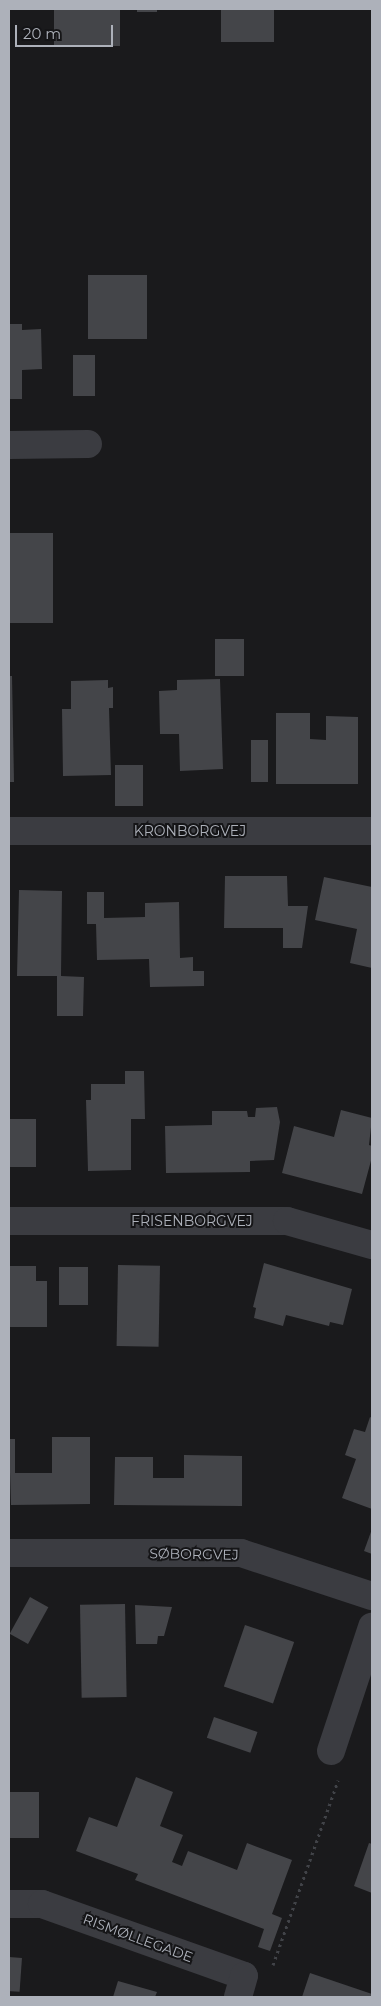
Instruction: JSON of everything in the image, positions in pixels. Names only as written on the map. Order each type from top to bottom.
[{"type":"street","points":[[9,445],[88,444]]},
{"type":"street","name":"KRONBORGVEJ","points":[[9,831],[372,831]]},
{"type":"street","name":"FRISENBORGVEJ","points":[[9,1221],[287,1221],[372,1245]]},
{"type":"street","name":"SØBORGVEJ","points":[[9,1553],[240,1553],[372,1596]]},
{"type":"street","points":[[331,1750],[372,1627]]},
{"type":"street","name":"RISMØLLEGADE","points":[[9,1904],[42,1904],[241,1987]]},
{"type":"path","points":[[241,1987],[272,1966],[338,1782],[331,1750]]},
{"type":"building","points":[[54,9],[120,9],[120,46],[54,46]]},
{"type":"building","points":[[137,9],[157,9],[157,12],[137,12]]},
{"type":"building","points":[[221,9],[274,9],[274,42],[221,42]]},
{"type":"building","points":[[88,275],[147,275],[147,339],[88,339]]},
{"type":"building","points":[[9,324],[22,324],[22,330],[41,329],[42,369],[22,370],[22,399],[9,399]]},
{"type":"building","points":[[73,355],[95,355],[95,396],[73,396]]},
{"type":"building","points":[[9,533],[53,533],[53,623],[9,623]]},
{"type":"building","points":[[215,639],[244,639],[244,676],[215,676]]},
{"type":"building","points":[[9,676],[12,676],[14,782],[9,782]]},
{"type":"building","points":[[220,679],[223,769],[180,771],[179,734],[160,734],[159,691],[177,690],[177,680]]},
{"type":"building","points":[[108,680],[108,688],[113,687],[113,708],[109,708],[111,775],[63,776],[62,709],[71,709],[71,681]]},
{"type":"building","points":[[276,713],[310,713],[310,739],[326,740],[326,716],[358,717],[358,784],[276,784]]},
{"type":"building","points":[[251,740],[268,740],[268,782],[251,782]]},
{"type":"building","points":[[115,765],[143,765],[143,806],[115,806]]},
{"type":"building","points":[[225,876],[287,876],[288,906],[308,906],[302,948],[283,948],[283,928],[224,928]]},
{"type":"building","points":[[324,877],[372,887],[372,968],[350,963],[357,929],[315,920]]},
{"type":"building","points":[[19,890],[62,891],[61,976],[84,977],[83,1016],[57,1016],[57,976],[17,976]]},
{"type":"building","points":[[87,892],[104,892],[104,918],[145,917],[145,903],[179,902],[180,958],[193,957],[193,971],[204,971],[204,986],[150,987],[149,959],[97,960],[96,924],[87,924]]},
{"type":"building","points":[[125,1071],[144,1071],[145,1119],[131,1119],[131,1170],[88,1171],[86,1100],[91,1100],[91,1084],[125,1084]]},
{"type":"building","points":[[277,1107],[280,1122],[274,1160],[250,1161],[250,1172],[166,1173],[165,1126],[212,1125],[212,1111],[247,1111],[248,1117],[255,1117],[256,1108]]},
{"type":"building","points":[[341,1110],[372,1118],[369,1145],[372,1146],[372,1157],[362,1194],[282,1173],[294,1126],[334,1137]]},
{"type":"building","points":[[9,1119],[36,1119],[36,1167],[9,1167]]},
{"type":"building","points":[[264,1263],[352,1289],[343,1325],[330,1322],[329,1326],[286,1315],[283,1326],[254,1318],[256,1308],[253,1307]]},
{"type":"building","points":[[118,1265],[160,1266],[159,1347],[117,1346]]},
{"type":"building","points":[[9,1266],[36,1266],[36,1281],[47,1281],[47,1327],[9,1327]]},
{"type":"building","points":[[59,1267],[88,1267],[88,1305],[59,1305]]},
{"type":"building","points":[[370,1417],[372,1418],[372,1509],[342,1498],[356,1459],[345,1455],[354,1429],[365,1432]]},
{"type":"building","points":[[52,1437],[90,1437],[90,1504],[11,1505],[9,1439],[15,1439],[15,1473],[52,1473]]},
{"type":"building","points":[[184,1455],[242,1456],[242,1506],[114,1505],[115,1457],[153,1457],[153,1478],[184,1478]]},
{"type":"building","points":[[372,1529],[372,1554],[364,1551]]},
{"type":"building","points":[[30,1597],[48,1607],[28,1644],[10,1634]]},
{"type":"building","points":[[125,1604],[127,1697],[82,1698],[80,1605]]},
{"type":"building","points":[[135,1605],[172,1607],[164,1636],[158,1636],[157,1644],[136,1644]]},
{"type":"building","points":[[245,1625],[294,1642],[273,1703],[224,1686]]},
{"type":"building","points":[[214,1717],[257,1732],[250,1753],[207,1738]]},
{"type":"building","points":[[136,1777],[173,1792],[160,1826],[183,1835],[172,1862],[182,1866],[188,1851],[237,1870],[247,1843],[292,1860],[272,1914],[282,1918],[270,1951],[258,1947],[264,1929],[135,1880],[138,1874],[76,1851],[89,1817],[117,1827]]},
{"type":"building","points":[[9,1792],[39,1792],[39,1838],[9,1838]]},
{"type":"building","points":[[369,1843],[372,1844],[372,1893],[354,1886]]},
{"type":"building","points":[[9,1957],[22,1958],[20,1992],[9,1991]]},
{"type":"building","points":[[310,1973],[372,1994],[372,1997],[302,1997]]},
{"type":"building","points":[[118,1981],[157,1992],[155,1997],[113,1997]]}]
